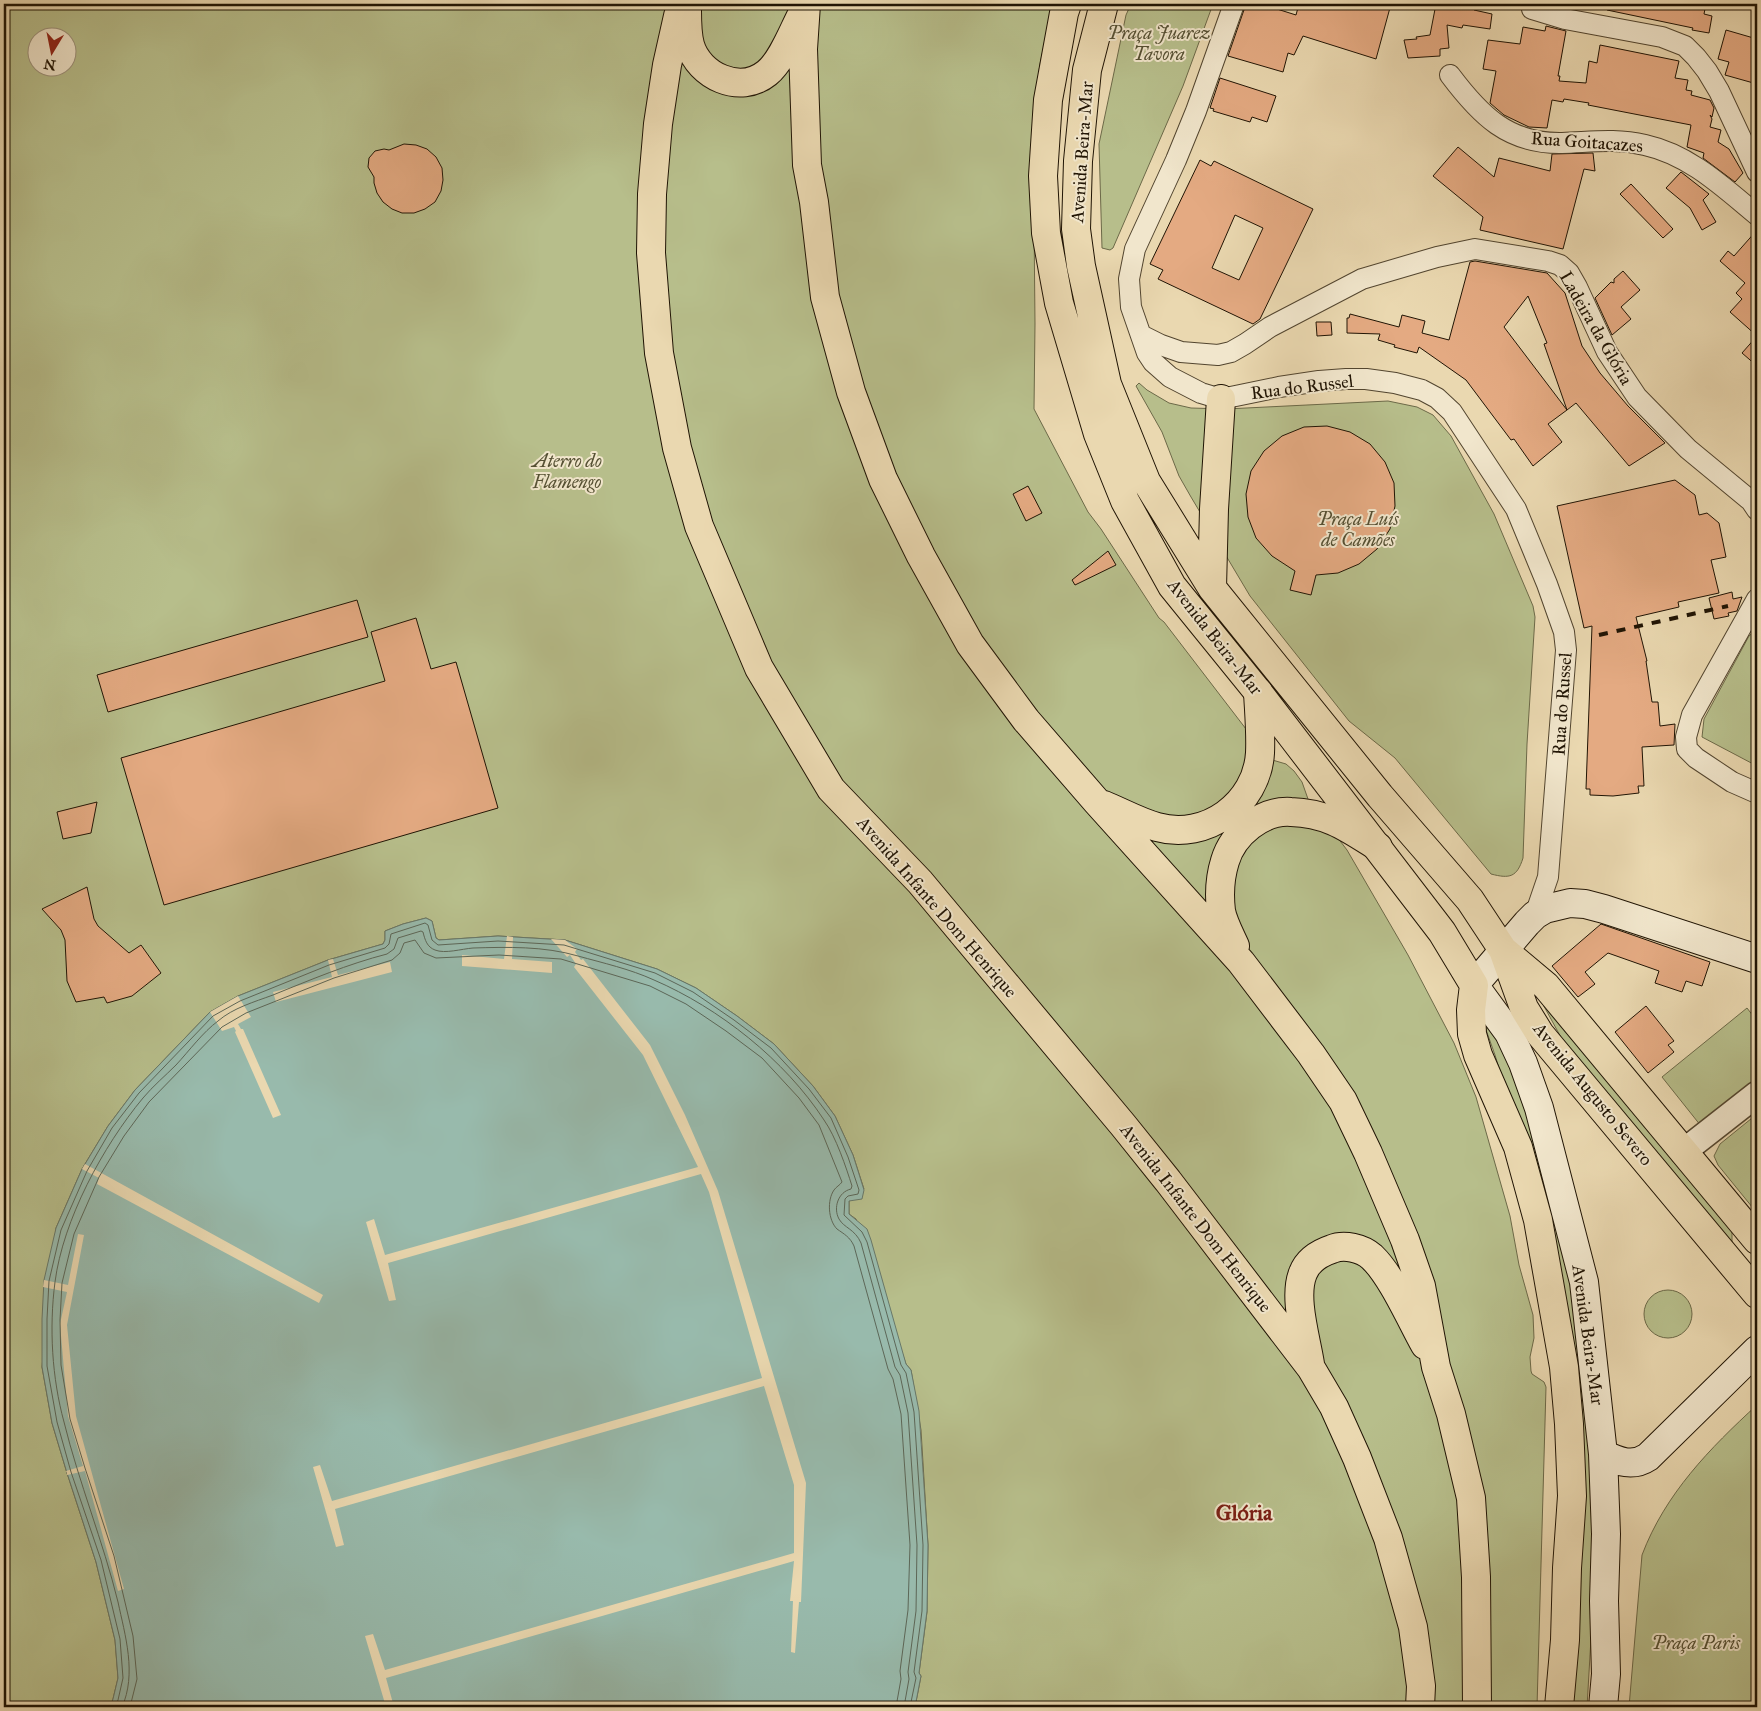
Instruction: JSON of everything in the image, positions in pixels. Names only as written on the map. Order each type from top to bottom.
[{"type":"main road","name":"Avenida Infante Dom Henrique","points":[[682,4],[667,65],[658,124],[652,194],[651,253],[659,353],[677,448],[699,526],[760,668],[830,789],[920,882],[1123,1125],[1311,1368],[1334,1407],[1357,1458],[1388,1538],[1413,1627],[1420,1686],[1420,1707]]},
{"type":"main road","points":[[688,4],[690,45],[700,64],[714,76],[731,82],[747,82],[766,74],[775,64],[806,5]]},
{"type":"main road","name":"Avenida Beira-Mar","points":[[1067,4],[1048,100],[1043,176],[1046,233],[1058,303],[1098,434],[1124,500],[1172,586],[1258,692],[1442,932],[1474,985],[1509,1033],[1523,1063],[1539,1108],[1584,1282],[1603,1454],[1606,1534],[1604,1601],[1606,1674],[1602,1707]]},
{"type":"main road","name":"Avenida Beira-Mar","points":[[1104,4],[1087,70],[1078,161],[1076,230],[1081,266],[1107,384],[1146,481],[1212,588],[1380,796],[1470,900],[1503,950]]},
{"type":"main road","points":[[806,5],[803,49],[806,156],[814,202],[825,297],[851,392],[882,479],[921,556],[970,644],[1026,720],[1241,962],[1311,1054],[1343,1101],[1368,1153],[1405,1240],[1421,1286],[1436,1367],[1451,1414],[1471,1498],[1476,1578],[1477,1707]]},
{"type":"main road","points":[[1212,588],[1214,509],[1221,399]]},
{"type":"main road","points":[[1097,802],[1158,827],[1182,830],[1201,827],[1220,819],[1236,807],[1248,792],[1257,771],[1260,754],[1258,692]]},
{"type":"main road","points":[[1241,962],[1221,912],[1221,878],[1225,860],[1242,833],[1257,821],[1271,814],[1289,811],[1319,816],[1342,824],[1378,847]]},
{"type":"main road","name":"Rua do Russel","points":[[1474,985],[1535,915],[1556,905],[1570,903],[1585,904],[1757,959]]},
{"type":"main road","name":"Avenida Augusto Severo","points":[[1503,950],[1546,986],[1757,1240]]},
{"type":"main road","name":"Avenida Augusto Severo","points":[[1503,950],[1524,1008],[1540,1034],[1757,1294]]},
{"type":"main road","name":"Avenida Beira-Mar","points":[[1474,985],[1471,1010],[1472,1034],[1478,1055],[1518,1146],[1538,1220],[1564,1367],[1572,1496],[1565,1640],[1559,1707]]},
{"type":"main road","points":[[1311,1368],[1300,1306],[1301,1284],[1304,1272],[1312,1260],[1323,1252],[1336,1247],[1359,1249],[1376,1261],[1386,1274],[1436,1367]]},
{"type":"main road","points":[[1603,1454],[1617,1461],[1641,1462],[1757,1350]]},
{"type":"street","points":[[1221,399],[1201,393],[1170,377],[1153,362],[1147,353],[1131,308],[1129,279],[1135,249],[1176,160],[1196,111],[1234,4]]},
{"type":"street","points":[[1532,9],[1565,19],[1662,37],[1685,46],[1702,64],[1719,91],[1757,172]]},
{"type":"street","name":"Rua Goitacazes","points":[[1450,75],[1469,100],[1497,126],[1510,133],[1532,140],[1548,142],[1597,140],[1623,141],[1646,145],[1695,165],[1757,215]]},
{"type":"street","name":"Ladeira da Glória","points":[[1141,335],[1181,352],[1218,355],[1231,352],[1270,327],[1362,279],[1437,257],[1475,249],[1548,261],[1560,265],[1569,273],[1607,352],[1636,396],[1688,449],[1751,501],[1757,510]]},
{"type":"street","name":"Rua do Russel","points":[[1221,399],[1319,380],[1366,379],[1395,383],[1422,390],[1437,398],[1452,412],[1516,509],[1564,632],[1566,650],[1548,877],[1535,915]]},
{"type":"street","points":[[1757,599],[1692,715],[1686,737],[1687,749],[1696,758],[1732,782],[1757,792]]},
{"type":"street","points":[[1683,1152],[1757,1094]]},
{"type":"green space","name":"Aterro do Flamengo","points":[[4,4],[1053,4],[1040,64],[1033,113],[1034,409],[1088,512],[1159,618],[1269,759],[1286,764],[1294,771],[1302,782],[1308,799],[1347,850],[1408,955],[1454,1043],[1476,1097],[1510,1216],[1519,1265],[1533,1315],[1534,1338],[1530,1357],[1531,1371],[1532,1374],[1544,1382],[1546,1387],[1537,1707],[915,1707],[921,1676],[919,1673],[927,1612],[928,1545],[921,1430],[911,1370],[906,1364],[856,1219],[849,1214],[849,1201],[864,1189],[853,1155],[835,1116],[813,1086],[774,1044],[696,988],[657,969],[565,940],[498,936],[439,940],[436,938],[432,921],[426,918],[385,931],[383,944],[328,960],[238,996],[210,1012],[135,1090],[108,1126],[82,1169],[56,1228],[42,1367],[52,1423],[96,1562],[115,1640],[118,1678],[110,1707],[11,1707],[4,1697]]},
{"type":"green space","name":"Praça Juarez Tavora","points":[[1131,4],[1213,4],[1183,86],[1113,248],[1110,250],[1102,248],[1099,144],[1126,15]]},
{"type":"green space","name":"Praça Luís de Camões","points":[[1139,383],[1169,403],[1191,408],[1226,409],[1388,401],[1417,407],[1433,415],[1451,436],[1494,514],[1533,606],[1535,617],[1527,744],[1523,858],[1515,873],[1508,876],[1491,874],[1395,758],[1349,721],[1250,596],[1179,476],[1162,432],[1136,386]]},
{"type":"green space","points":[[1757,629],[1757,766],[1702,737],[1704,719],[1749,636]]},
{"type":"green space","points":[[1540,999],[1732,1227],[1732,1246],[1563,1041]]},
{"type":"green space","points":[[1747,1008],[1757,1021],[1757,1081],[1701,1126],[1662,1077]]},
{"type":"green space","points":[[1487,1017],[1528,1104],[1564,1249],[1584,1366],[1594,1521],[1592,1621],[1587,1707],[1569,1707],[1576,1565],[1525,1155],[1485,1027]]},
{"type":"green space","points":[[1757,1114],[1757,1213],[1718,1165],[1714,1156],[1720,1144]]},
{"type":"green space","points":[[1663,1290],[1673,1290],[1682,1294],[1688,1300],[1691,1305],[1691,1323],[1682,1334],[1673,1338],[1663,1338],[1654,1334],[1648,1328],[1644,1319],[1644,1309],[1648,1300],[1654,1294]]},
{"type":"green space","name":"Praça Paris","points":[[1757,1405],[1757,1707],[1629,1707],[1642,1555],[1663,1512],[1690,1473],[1722,1438]]},
{"type":"water","points":[[426,918],[432,921],[436,938],[439,940],[498,936],[565,940],[657,969],[696,988],[774,1044],[813,1086],[835,1116],[853,1155],[864,1190],[862,1199],[849,1201],[849,1214],[867,1229],[871,1240],[906,1364],[911,1370],[919,1411],[928,1545],[927,1611],[919,1673],[921,1676],[915,1707],[110,1707],[118,1678],[115,1640],[96,1562],[52,1423],[42,1367],[44,1280],[56,1228],[82,1169],[108,1126],[135,1090],[210,1012],[238,996],[328,960],[383,944],[385,931]]},
{"type":"pier","points":[[507,936],[513,937],[512,959],[552,962],[552,973],[462,966],[462,955],[504,959]]},
{"type":"pier","points":[[551,939],[565,940],[577,949],[575,952],[581,960],[583,959],[650,1045],[685,1115],[718,1191],[806,1483],[801,1602],[799,1602],[795,1653],[791,1652],[793,1601],[790,1601],[794,1561],[386,1678],[394,1707],[386,1707],[365,1636],[373,1634],[385,1670],[794,1553],[794,1485],[764,1386],[335,1509],[344,1545],[336,1547],[313,1467],[320,1465],[332,1501],[762,1378],[709,1192],[701,1174],[388,1263],[396,1300],[389,1301],[366,1222],[374,1219],[385,1255],[698,1167],[643,1055],[574,967],[576,964],[570,955],[567,957]]},
{"type":"pier","points":[[333,959],[338,975],[390,962],[392,972],[276,1002],[273,992],[332,977],[328,960]]},
{"type":"pier","points":[[238,996],[251,1017],[238,1024],[243,1029],[281,1115],[273,1118],[234,1027],[222,1031],[210,1012]]},
{"type":"pier","points":[[85,1164],[323,1295],[319,1303],[97,1184],[99,1178],[82,1169]]},
{"type":"pier","points":[[78,1234],[84,1235],[67,1325],[76,1416],[124,1589],[118,1591],[85,1471],[67,1475],[66,1471],[83,1466],[68,1416],[60,1324],[67,1292],[43,1287],[44,1280],[68,1285]]},
{"type":"building","points":[[1246,4],[1261,4],[1296,15],[1299,4],[1391,4],[1376,59],[1303,36],[1294,55],[1288,53],[1283,72],[1228,56]]},
{"type":"building","points":[[1436,4],[1475,4],[1474,10],[1492,14],[1490,29],[1463,25],[1462,28],[1447,25],[1449,48],[1440,49],[1440,56],[1408,58],[1404,40],[1430,35]]},
{"type":"building","points":[[1608,4],[1706,4],[1704,14],[1712,16],[1709,33],[1607,10]]},
{"type":"building","points":[[1546,26],[1566,31],[1558,76],[1560,76],[1559,81],[1586,83],[1589,61],[1597,63],[1600,45],[1679,61],[1675,78],[1688,80],[1686,90],[1692,91],[1691,95],[1710,100],[1714,108],[1712,117],[1710,115],[1712,119],[1710,127],[1721,130],[1718,142],[1729,149],[1743,173],[1735,182],[1703,158],[1704,153],[1687,147],[1691,125],[1564,99],[1563,102],[1552,100],[1547,128],[1529,127],[1504,115],[1490,103],[1496,71],[1483,69],[1488,40],[1520,44],[1523,27],[1545,31]]},
{"type":"building","points":[[1726,30],[1757,39],[1757,84],[1725,75],[1729,62],[1718,59]]},
{"type":"building","points":[[1220,78],[1276,96],[1267,122],[1252,117],[1250,122],[1213,111],[1214,109],[1210,108]]},
{"type":"building","points":[[404,144],[416,145],[427,149],[436,157],[442,168],[443,180],[441,191],[435,202],[425,209],[414,213],[402,213],[392,209],[383,202],[377,193],[374,177],[368,167],[369,158],[375,151],[389,150]]},
{"type":"building","points":[[1458,147],[1494,177],[1499,158],[1550,171],[1552,154],[1593,153],[1595,171],[1584,169],[1563,249],[1480,230],[1483,217],[1433,176]]},
{"type":"building","points":[[1200,160],[1211,166],[1214,161],[1313,209],[1260,319],[1253,324],[1158,279],[1163,270],[1150,264]],"holes":[[[1235,215],[1263,228],[1239,280],[1212,268]]]},
{"type":"building","points":[[1681,172],[1709,194],[1703,200],[1716,222],[1702,230],[1690,208],[1666,188]]},
{"type":"building","points":[[1631,184],[1673,229],[1663,238],[1620,194]]},
{"type":"building","points":[[1757,230],[1757,336],[1730,312],[1742,299],[1736,293],[1745,283],[1720,261],[1728,251],[1734,256]]},
{"type":"building","points":[[1475,261],[1547,273],[1565,293],[1582,346],[1600,373],[1628,406],[1665,443],[1629,466],[1576,403],[1567,410],[1548,424],[1562,442],[1533,466],[1514,439],[1511,440],[1466,380],[1419,347],[1417,353],[1394,347],[1395,345],[1378,340],[1380,334],[1347,333],[1347,318],[1349,318],[1350,314],[1399,327],[1402,315],[1425,321],[1422,333],[1449,340],[1470,262]],"holes":[[[1528,296],[1547,343],[1544,344],[1567,410],[1504,327]]]},
{"type":"building","points":[[1623,271],[1640,290],[1621,307],[1631,319],[1612,335],[1595,298],[1611,282],[1614,283],[1614,279]]},
{"type":"building","points":[[1316,322],[1331,322],[1332,335],[1317,336]]},
{"type":"building","points":[[1757,336],[1757,366],[1742,353]]},
{"type":"building","points":[[1327,426],[1350,432],[1370,444],[1385,462],[1394,483],[1395,506],[1390,529],[1377,549],[1359,564],[1338,573],[1316,575],[1311,595],[1290,590],[1295,571],[1272,556],[1256,538],[1248,517],[1246,494],[1251,471],[1264,451],[1282,436],[1304,427]]},
{"type":"building","points":[[1675,480],[1695,495],[1699,515],[1707,513],[1719,523],[1726,557],[1711,560],[1719,593],[1678,602],[1679,607],[1636,617],[1647,661],[1652,702],[1658,702],[1660,726],[1675,724],[1674,745],[1642,747],[1644,786],[1638,786],[1639,793],[1613,796],[1590,795],[1590,789],[1586,789],[1592,626],[1584,628],[1557,506]]},
{"type":"building","points":[[1028,486],[1042,513],[1026,521],[1013,494]]},
{"type":"building","points":[[1108,551],[1116,565],[1075,585],[1072,580]]},
{"type":"building","points":[[1732,592],[1733,599],[1742,597],[1737,611],[1728,613],[1729,616],[1714,619],[1709,598]]},
{"type":"building","points":[[357,600],[368,637],[108,712],[97,675]]},
{"type":"building","points":[[416,618],[431,669],[456,662],[498,808],[164,905],[121,758],[385,681],[371,632]]},
{"type":"building","points":[[97,802],[91,833],[63,839],[57,812]]},
{"type":"building","points":[[87,887],[94,919],[98,926],[129,953],[141,945],[161,973],[132,996],[107,1003],[104,997],[76,1002],[67,981],[65,940],[61,930],[42,909]]},
{"type":"building","points":[[1601,924],[1710,962],[1702,986],[1686,981],[1682,992],[1655,983],[1659,971],[1608,953],[1585,972],[1595,984],[1578,997],[1552,966]]},
{"type":"building","points":[[1646,1006],[1674,1041],[1668,1045],[1674,1052],[1648,1073],[1615,1032]]},
{"type":"railway","points":[[1599,635],[1728,606]]},
{"type":"district","name":"Glória","points":[[1244,1512]]}]
